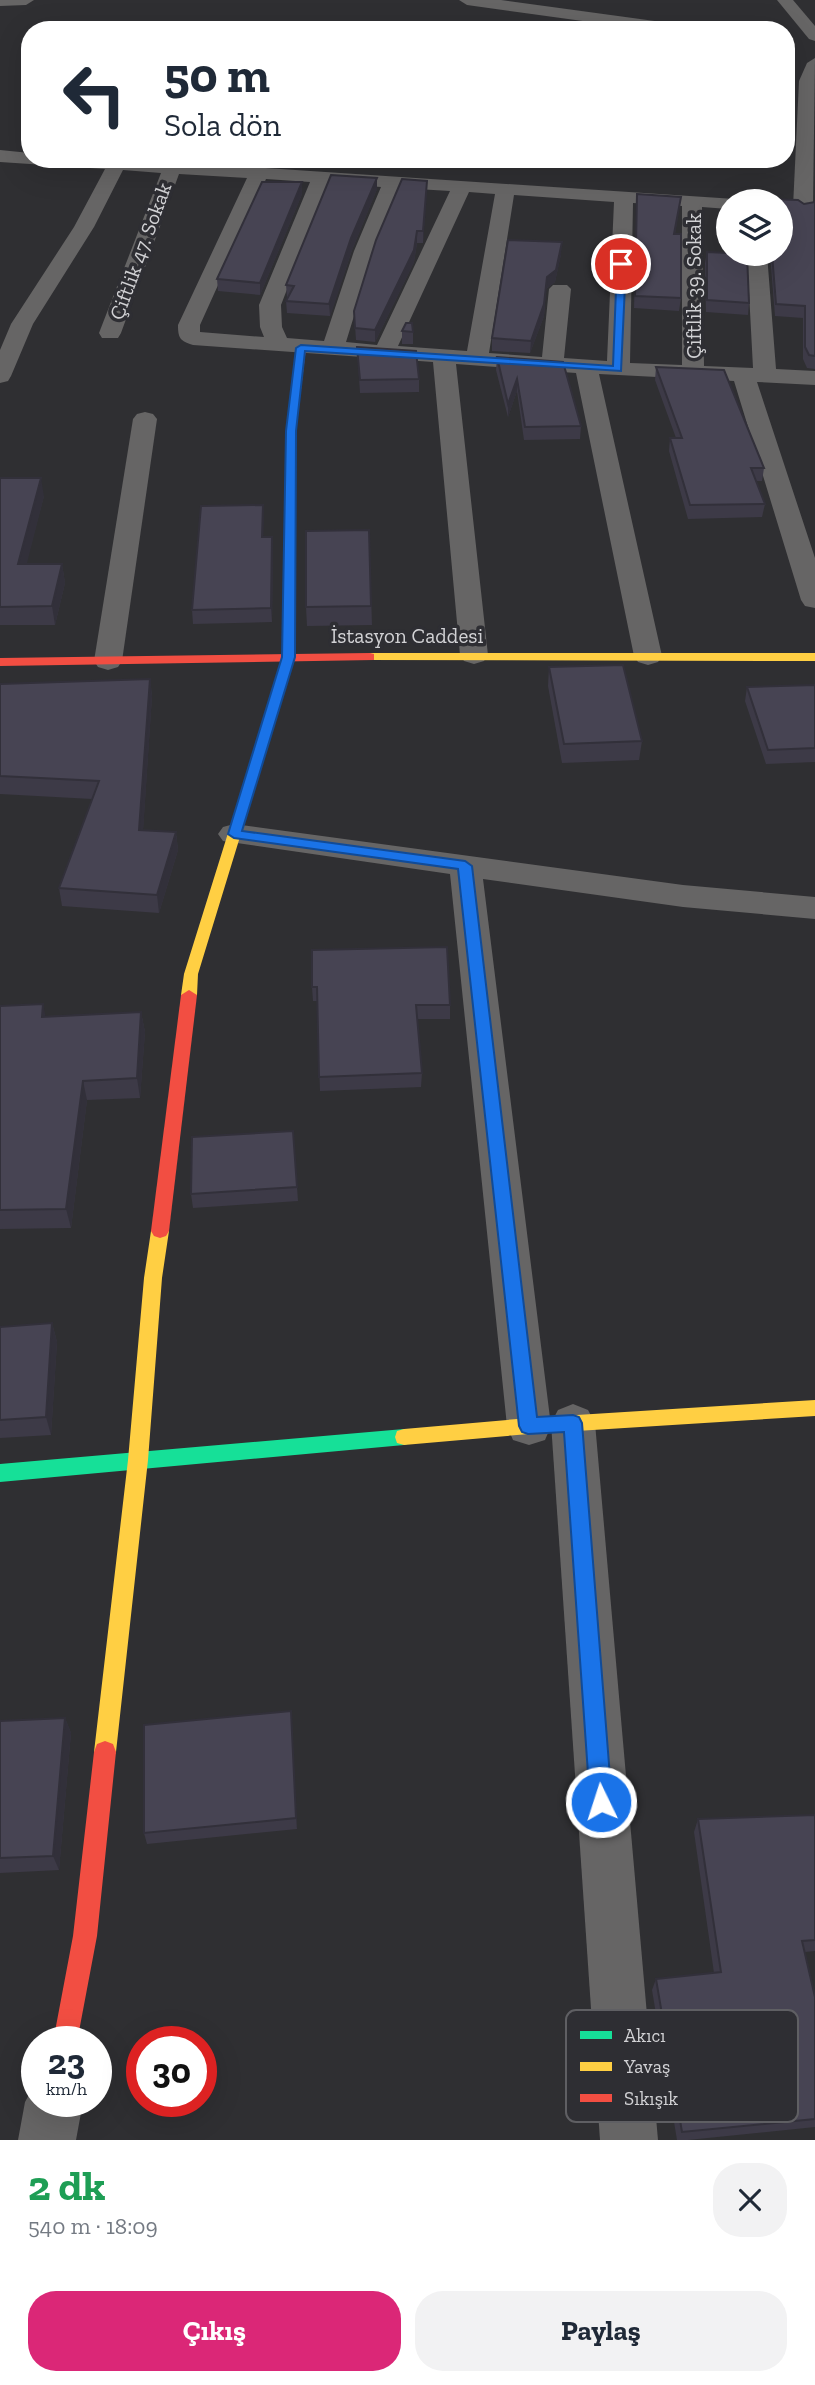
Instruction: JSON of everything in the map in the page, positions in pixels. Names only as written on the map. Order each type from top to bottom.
[{"type":"street","points":[[0,1],[26,0]]},
{"type":"street","points":[[467,0],[540,5],[632,21]]},
{"type":"street","points":[[785,0],[812,43]]},
{"type":"street","points":[[809,208],[808,81],[815,63]]},
{"type":"street","points":[[0,156],[21,158]]},
{"type":"street","points":[[0,376],[22,324],[84,228],[115,168]]},
{"type":"street","points":[[144,168],[716,202]]},
{"type":"street","name":"Çiftlik 47. Sokak","points":[[110,333],[171,170]]},
{"type":"street","points":[[258,175],[189,326],[189,336],[200,341],[618,369],[815,378]]},
{"type":"street","points":[[68,2026],[85,1936],[138,1460],[153,1278],[175,1122],[191,974],[289,657],[290,347],[271,327],[270,305],[321,178]]},
{"type":"street","points":[[332,350],[364,251],[393,183]]},
{"type":"street","points":[[384,353],[462,186]]},
{"type":"street","points":[[477,360],[505,189]]},
{"type":"street","points":[[618,369],[624,196]]},
{"type":"street","name":"Çiftlik 39. Sokak","points":[[692,200],[693,372]]},
{"type":"street","points":[[757,266],[754,375],[815,600]]},
{"type":"street","points":[[552,365],[560,289]]},
{"type":"street","points":[[444,357],[474,655]]},
{"type":"street","points":[[586,367],[648,656]]},
{"type":"street","points":[[108,661],[145,419]]},
{"type":"street","name":"İstasyon Caddesi","points":[[0,662],[474,655],[815,658]]},
{"type":"street","points":[[234,834],[683,896],[815,908]]},
{"type":"street","points":[[465,866],[551,1425],[615,2010]]},
{"type":"street","points":[[0,1473],[551,1425],[815,1408]]},
{"type":"street","points":[[47,2140],[51,2117]]},
{"type":"street","points":[[627,2122],[629,2140]]},
{"type":"building","points":[[331,175],[377,178],[351,238],[329,304],[286,301],[294,286],[286,285]]},
{"type":"building","points":[[402,179],[427,181],[423,231],[417,231],[414,250],[375,330],[355,328],[354,311],[376,240]]},
{"type":"building","points":[[262,182],[302,182],[260,283],[217,279]]},
{"type":"building","points":[[637,194],[681,197],[674,234],[681,234],[681,298],[635,296]]},
{"type":"building","points":[[793,200],[804,204],[815,202],[815,356],[809,355],[805,347],[805,306],[776,304],[773,266],[793,266]]},
{"type":"building","points":[[508,240],[562,242],[556,270],[547,277],[544,304],[531,341],[492,338]]},
{"type":"building","points":[[707,252],[716,252],[716,266],[747,266],[749,303],[707,300]]},
{"type":"building","points":[[406,323],[412,323],[413,332],[402,331]]},
{"type":"building","points":[[357,347],[416,351],[419,379],[360,380]]},
{"type":"building","points":[[497,357],[563,362],[581,426],[525,427],[517,379],[508,404]]},
{"type":"building","points":[[656,367],[724,370],[764,468],[751,468],[765,504],[690,505],[670,438],[682,438]]},
{"type":"building","points":[[0,478],[41,478],[18,564],[62,564],[52,606],[0,607]]},
{"type":"building","points":[[263,505],[262,537],[272,537],[271,608],[192,610],[201,506]]},
{"type":"building","points":[[369,530],[371,606],[306,607],[306,531]]},
{"type":"building","points":[[623,665],[642,741],[564,744],[549,667]]},
{"type":"building","points":[[150,679],[139,830],[176,832],[157,895],[59,888],[99,781],[0,776],[0,684]]},
{"type":"building","points":[[815,685],[815,748],[768,750],[747,687]]},
{"type":"building","points":[[447,947],[450,1005],[416,1005],[422,1073],[319,1077],[317,987],[312,987],[312,950]]},
{"type":"building","points":[[43,1004],[42,1017],[141,1012],[137,1078],[83,1081],[66,1209],[0,1210],[0,1006]]},
{"type":"building","points":[[293,1131],[297,1187],[191,1194],[192,1137]]},
{"type":"building","points":[[52,1323],[46,1417],[0,1420],[0,1327]]},
{"type":"building","points":[[291,1711],[296,1818],[144,1833],[144,1725]]},
{"type":"building","points":[[65,1718],[53,1856],[0,1858],[0,1721]]},
{"type":"building","points":[[815,1815],[815,1940],[802,1941],[815,1997],[815,2119],[798,2121],[798,2010],[661,2010],[656,1979],[721,1972],[698,1819]]},
{"type":"building","points":[[680,2122],[784,2122],[682,2132]]},
{"type":"traffic: fast","points":[[0,1473],[404,1437]]},
{"type":"traffic: slow","points":[[189,995],[191,974],[289,657],[289,617]]},
{"type":"traffic: slow","points":[[370,657],[815,657]]},
{"type":"traffic: slow","points":[[105,1752],[138,1460],[153,1278],[160,1231]]},
{"type":"traffic: slow","points":[[404,1437],[529,1426],[815,1408]]},
{"type":"traffic: jam","points":[[289,617],[291,431],[301,348]]},
{"type":"traffic: jam","points":[[0,662],[370,657]]},
{"type":"traffic: jam","points":[[160,1231],[189,995]]},
{"type":"traffic: jam","points":[[68,2026],[85,1936],[105,1752]]},
{"type":"route","points":[[601,1802],[573,1423],[528,1426],[465,866],[234,834],[289,657],[291,431],[301,348],[618,369],[621,264]]}]
